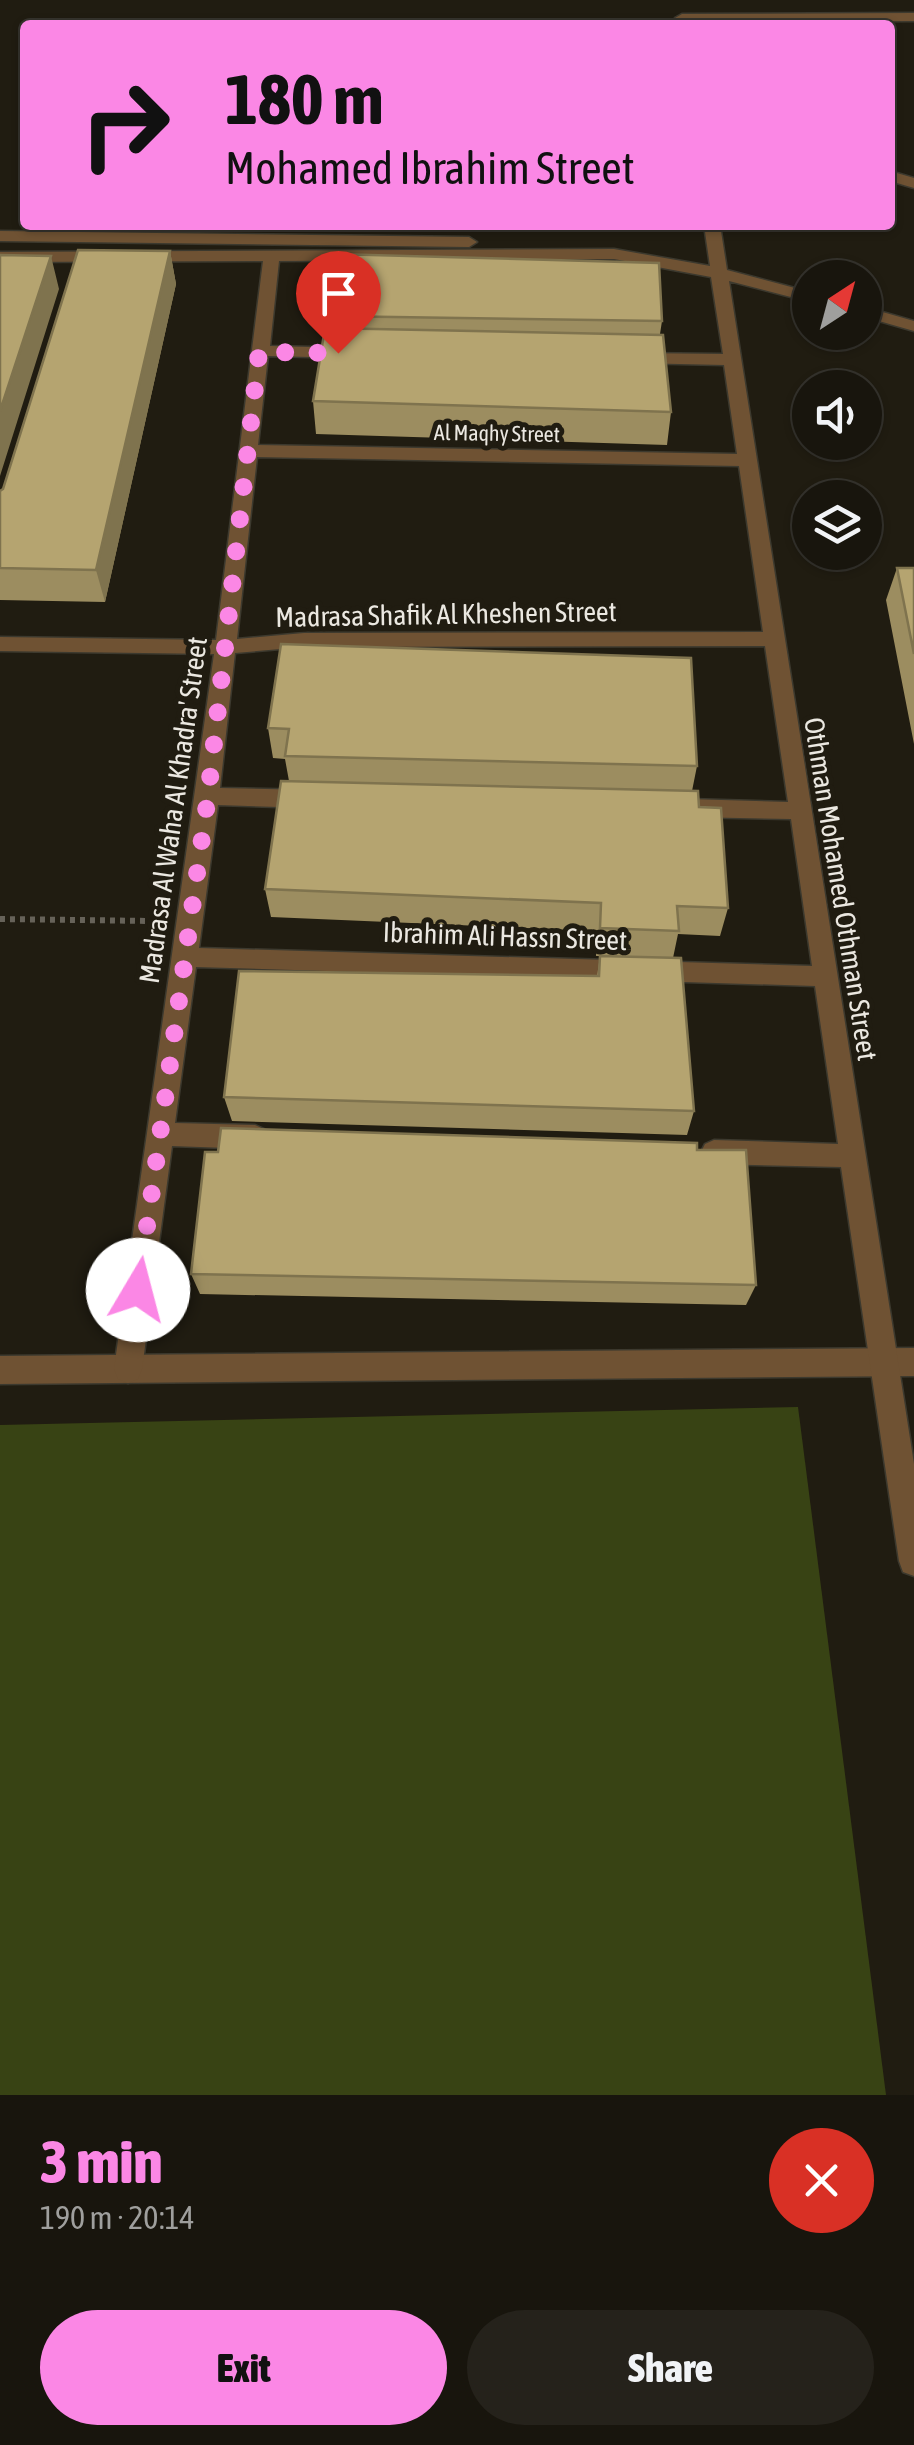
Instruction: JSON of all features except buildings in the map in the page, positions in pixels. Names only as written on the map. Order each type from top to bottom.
[{"type":"street","points":[[775,20],[914,17]]},
{"type":"street","name":"Othman Mohamed Othman Street","points":[[713,230],[914,1561]]},
{"type":"street","points":[[0,236],[142,231],[470,241],[614,254],[719,273],[792,293]]},
{"type":"street","points":[[0,257],[77,268],[271,259],[470,241]]},
{"type":"street","name":"Madrasa Al Waha Al Khadra' Street","points":[[128,1368],[208,796],[271,259]]},
{"type":"street","points":[[882,317],[914,326]]},
{"type":"street","points":[[259,352],[377,354]]},
{"type":"street","points":[[614,358],[732,360]]},
{"type":"street","name":"Al Maqhy Street","points":[[247,452],[746,460]]},
{"type":"street","name":"Madrasa Shafik Al Kheshen Street","points":[[0,644],[225,647],[304,640],[773,639]]},
{"type":"street","points":[[208,796],[346,800]]},
{"type":"street","points":[[661,808],[799,811]]},
{"type":"street","name":"Ibrahim Ali Hassn Street","points":[[184,957],[824,976]]},
{"type":"street","points":[[160,1134],[278,1138]]},
{"type":"street","points":[[694,1151],[852,1156]]},
{"type":"street","points":[[0,1370],[914,1362]]},
{"type":"path","points":[[0,919],[189,920]]},
{"type":"green space","points":[[798,1407],[886,2095],[0,2095],[0,1425]]},
{"type":"route","points":[[138,1290],[208,796],[259,352],[338,353]]}]
